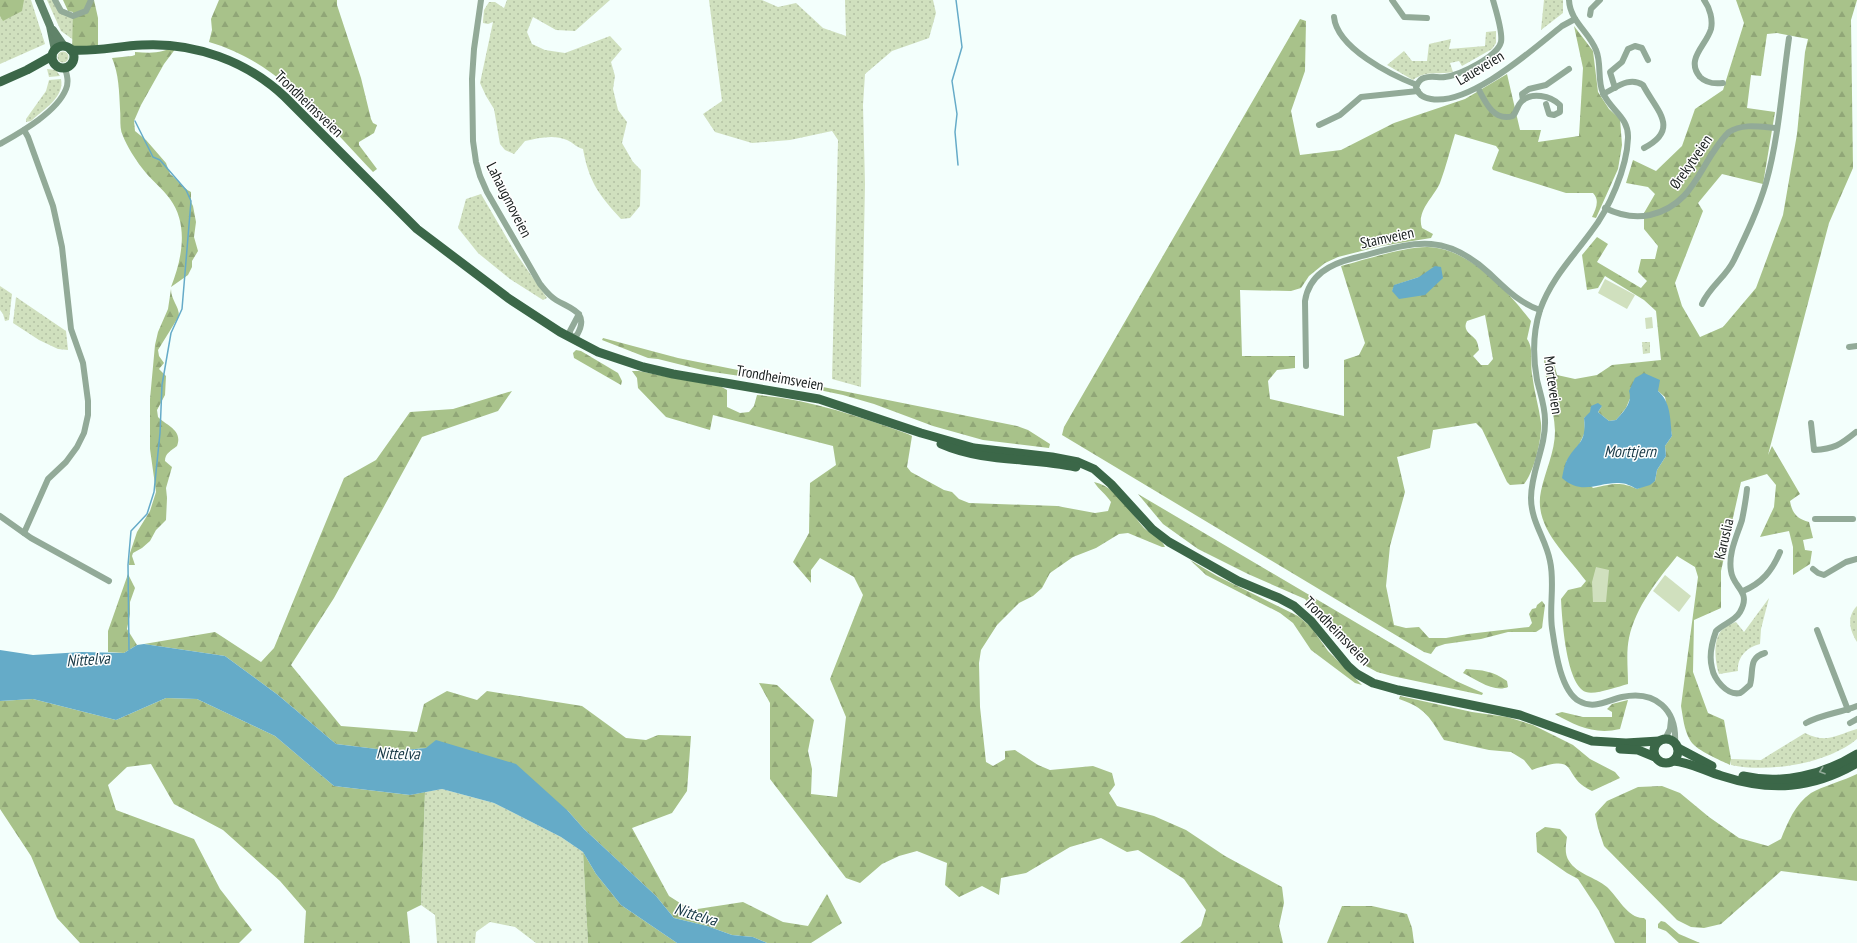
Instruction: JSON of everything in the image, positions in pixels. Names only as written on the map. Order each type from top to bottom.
[{"type":"main road","points":[[39,0],[50,26],[54,57],[59,67],[65,68],[70,65],[74,56],[50,26]]},
{"type":"main road","name":"Trondheimsveien","points":[[68,48],[99,50],[140,45],[178,46],[215,55],[251,71],[271,84],[285,97],[412,225],[462,263],[572,335],[630,363],[672,374],[819,399],[921,433],[982,450],[1072,460],[1094,469],[1120,492],[1152,529],[1169,542],[1238,581],[1294,606],[1307,617],[1348,666],[1367,680],[1393,689],[1520,714],[1556,729],[1599,743],[1626,744],[1662,740]]},
{"type":"main road","points":[[0,82],[54,57],[59,47],[68,48]]},
{"type":"main road","name":"Trondheimsveien","points":[[73,60],[99,50]]},
{"type":"main road","name":"Trondheimsveien","points":[[1556,729],[1568,738],[1598,748],[1638,750],[1655,757]]},
{"type":"main road","points":[[1857,754],[1817,772],[1790,778],[1764,779],[1743,776],[1696,759],[1676,746],[1671,740],[1662,740],[1654,748],[1655,757],[1663,763],[1673,761],[1692,765],[1746,783],[1782,786],[1820,780],[1857,763]]},
{"type":"main road","points":[[1673,761],[1677,756],[1676,746]]},
{"type":"street","points":[[55,0],[61,10],[73,16],[80,15],[86,11],[91,0]]},
{"type":"street","name":"Lahaugmoveien","points":[[481,0],[474,44],[472,79],[474,146],[478,172],[487,192],[540,284],[552,297],[574,309],[579,314],[582,324],[572,335]]},
{"type":"street","points":[[1392,0],[1402,16],[1427,18]]},
{"type":"street","name":"Laueveien","points":[[1494,0],[1501,37],[1500,45],[1495,52],[1460,73],[1446,77],[1425,78],[1420,80],[1417,88],[1426,98],[1444,100],[1467,94],[1478,88],[1562,26],[1575,19]]},
{"type":"street","name":"Morteveien","points":[[1569,0],[1570,10],[1597,51],[1600,84],[1603,94],[1610,105],[1625,120],[1628,134],[1626,155],[1621,175],[1605,208],[1593,230],[1558,274],[1540,310],[1536,327],[1535,357],[1536,376],[1545,413],[1545,429],[1534,479],[1531,502],[1535,522],[1547,549],[1550,561],[1552,578],[1551,620],[1562,672],[1569,690],[1575,698],[1583,703],[1599,704],[1625,696],[1644,697],[1662,704],[1668,711],[1674,725],[1676,746]]},
{"type":"street","points":[[1590,15],[1591,9],[1600,0]]},
{"type":"street","points":[[1704,0],[1710,10],[1711,27],[1696,55],[1695,65],[1699,75],[1706,81],[1723,83]]},
{"type":"street","points":[[1334,18],[1337,29],[1361,56],[1417,88]]},
{"type":"street","points":[[1702,304],[1711,289],[1731,266],[1752,221],[1768,174],[1789,38]]},
{"type":"street","points":[[1615,88],[1610,72],[1622,62],[1628,49],[1635,46],[1642,48],[1648,60]]},
{"type":"street","points":[[0,144],[24,130],[50,109],[64,94],[68,81],[65,68]]},
{"type":"street","points":[[1523,100],[1522,94],[1526,90],[1546,85],[1569,69]]},
{"type":"street","points":[[1603,94],[1631,82],[1639,82],[1643,85],[1663,117],[1663,127],[1659,138],[1656,142],[1644,148]]},
{"type":"street","points":[[1320,125],[1340,115],[1361,97],[1417,88]]},
{"type":"street","points":[[1478,88],[1489,108],[1500,116],[1513,116],[1523,100],[1535,96],[1546,97],[1558,103],[1561,107],[1560,112],[1556,114],[1549,114],[1546,104]]},
{"type":"street","name":"Ørekytveien","points":[[1605,208],[1619,214],[1635,216],[1652,215],[1667,209],[1678,203],[1688,192],[1730,132],[1736,128],[1745,126],[1776,128]]},
{"type":"street","points":[[24,130],[53,206],[62,247],[71,329],[83,362],[88,401],[88,415],[84,433],[77,447],[48,479],[24,533]]},
{"type":"street","name":"Stamveien","points":[[1306,366],[1305,301],[1306,291],[1311,282],[1319,273],[1331,266],[1347,260],[1410,244],[1437,244],[1460,251],[1480,265],[1520,300],[1540,310]]},
{"type":"street","points":[[1849,347],[1857,346]]},
{"type":"street","points":[[1811,423],[1814,450],[1828,450],[1839,446],[1856,432]]},
{"type":"street","name":"Karuslia","points":[[1743,591],[1734,582],[1730,569],[1732,552],[1742,517],[1747,489]]},
{"type":"street","points":[[0,516],[24,533],[109,581]]},
{"type":"street","points":[[1815,519],[1853,519]]},
{"type":"street","points":[[1765,652],[1758,655],[1753,660],[1750,685],[1740,692],[1734,693],[1726,690],[1714,676],[1711,663],[1714,637],[1719,628],[1740,613],[1744,600],[1743,591],[1755,584],[1771,571],[1780,552]]},
{"type":"street","points":[[1813,569],[1824,575],[1846,562],[1857,559]]},
{"type":"street","points":[[1817,630],[1848,710]]},
{"type":"street","points":[[1806,723],[1814,718],[1848,710],[1857,706]]},
{"type":"street","points":[[1662,740],[1670,729],[1671,718]]},
{"type":"street","points":[[1857,719],[1850,723],[1857,723]]},
{"type":"green space","points":[[0,0],[31,0],[45,44],[0,64]]},
{"type":"green space","points":[[0,0],[24,0],[22,11],[3,21],[0,16]]},
{"type":"green space","points":[[47,0],[53,0],[54,3],[76,17],[75,41],[61,31]]},
{"type":"green space","points":[[63,0],[94,0],[98,18],[98,49],[72,52],[73,12],[68,11]]},
{"type":"green space","points":[[219,0],[337,0],[337,5],[361,78],[371,119],[373,123],[377,125],[374,133],[359,142],[359,145],[377,169],[373,172],[299,95],[279,78],[234,51],[209,42],[212,30],[211,19]]},
{"type":"green space","points":[[507,0],[610,0],[575,31],[556,30],[533,17],[527,32],[532,44],[545,50],[565,53],[610,36],[622,49],[611,62],[615,76],[613,89],[618,110],[627,122],[622,143],[633,162],[641,170],[640,206],[630,218],[621,219],[607,203],[596,187],[588,170],[583,149],[569,141],[562,138],[551,137],[525,141],[514,154],[505,150],[500,144],[494,109],[480,83],[493,22],[488,24],[483,23],[483,21],[484,10],[489,2],[495,2],[504,8]]},
{"type":"green space","points":[[709,0],[762,0],[778,7],[796,3],[823,28],[846,36],[845,0],[933,0],[936,13],[929,38],[892,51],[865,74],[863,105],[865,184],[861,387],[832,379],[838,140],[832,131],[790,140],[752,143],[715,132],[703,114],[722,101]]},
{"type":"green space","points":[[1544,0],[1563,0],[1563,13],[1541,30]]},
{"type":"green space","points":[[1736,0],[1857,0],[1851,20],[1853,168],[1829,223],[1768,455],[1772,446],[1800,494],[1790,501],[1792,509],[1796,515],[1809,522],[1813,538],[1803,540],[1805,550],[1812,551],[1810,564],[1793,575],[1793,547],[1789,531],[1760,537],[1774,507],[1776,485],[1767,474],[1741,482],[1721,571],[1721,608],[1694,620],[1693,672],[1708,713],[1724,720],[1731,759],[1730,765],[1708,754],[1693,744],[1686,732],[1683,719],[1681,706],[1698,577],[1695,567],[1677,556],[1648,594],[1632,626],[1629,638],[1627,655],[1628,684],[1600,692],[1586,692],[1579,687],[1570,665],[1566,650],[1561,599],[1568,590],[1581,587],[1586,581],[1553,540],[1542,517],[1540,504],[1541,491],[1555,439],[1553,413],[1544,359],[1554,363],[1557,375],[1575,379],[1597,375],[1612,365],[1661,360],[1656,311],[1644,300],[1605,276],[1598,288],[1587,290],[1582,255],[1597,237],[1608,244],[1597,262],[1641,288],[1647,281],[1638,272],[1641,259],[1655,259],[1658,246],[1644,229],[1644,213],[1655,194],[1648,187],[1626,183],[1633,160],[1656,171],[1682,146],[1695,109],[1723,90],[1744,23]],"holes":[[[1777,33],[1808,39],[1805,52],[1797,134],[1783,215],[1756,288],[1723,327],[1700,337],[1682,306],[1675,283],[1703,211],[1698,203],[1722,174],[1763,184],[1775,112],[1747,108],[1751,75],[1761,76],[1767,34]],[[1658,391],[1665,397],[1672,436],[1665,446],[1666,456],[1657,470],[1655,481],[1637,489],[1621,484],[1593,488],[1566,462],[1577,449],[1585,432],[1584,418],[1602,406],[1598,412],[1609,421],[1616,420],[1626,408],[1631,396]]]},
{"type":"green space","points":[[1300,19],[1306,21],[1305,71],[1291,111],[1300,155],[1341,150],[1394,123],[1465,99],[1507,74],[1520,130],[1541,130],[1538,142],[1579,136],[1583,68],[1574,26],[1593,51],[1598,92],[1609,109],[1620,119],[1622,145],[1618,169],[1596,218],[1592,217],[1597,202],[1593,193],[1566,193],[1493,170],[1492,168],[1499,150],[1496,146],[1455,134],[1440,183],[1426,204],[1421,216],[1422,228],[1433,234],[1431,238],[1381,246],[1338,257],[1325,263],[1309,276],[1301,288],[1291,291],[1240,290],[1242,356],[1295,356],[1295,368],[1277,370],[1268,381],[1270,399],[1344,416],[1344,360],[1359,355],[1365,343],[1341,266],[1407,249],[1427,247],[1443,249],[1472,263],[1499,284],[1511,296],[1531,321],[1527,339],[1531,351],[1531,370],[1541,423],[1539,446],[1528,479],[1524,484],[1510,485],[1507,482],[1482,429],[1476,423],[1433,430],[1430,448],[1397,457],[1405,492],[1390,546],[1386,586],[1394,625],[1406,628],[1419,627],[1429,638],[1446,638],[1529,627],[1532,623],[1529,614],[1532,609],[1536,608],[1542,601],[1545,605],[1542,628],[1536,632],[1508,632],[1481,639],[1445,644],[1436,647],[1431,654],[1424,652],[1062,435],[1064,427]],"holes":[[[1419,277],[1392,291],[1395,285]],[[1485,315],[1493,359],[1488,365],[1481,365],[1473,356],[1479,350],[1476,340],[1466,330],[1466,324],[1467,321]]]},
{"type":"green space","points":[[1496,31],[1496,43],[1492,49],[1462,66],[1459,61],[1450,63],[1453,72],[1427,74],[1413,80],[1387,65],[1404,51],[1412,61],[1427,61],[1429,44],[1451,39],[1449,49],[1485,46],[1486,32]]},
{"type":"green space","points":[[176,45],[176,48],[164,64],[141,105],[134,121],[135,131],[146,140],[166,163],[170,174],[191,192],[191,202],[196,222],[194,237],[198,251],[192,261],[192,267],[188,275],[171,287],[181,254],[182,231],[180,220],[170,199],[139,164],[123,136],[118,83],[112,58],[132,56],[135,55],[135,52],[152,53],[162,51]]},
{"type":"green space","points":[[61,52],[65,52],[67,53],[67,61],[61,62],[58,59],[58,55]]},
{"type":"green space","points":[[47,69],[56,70],[60,76],[49,77]]},
{"type":"green space","points":[[61,79],[60,92],[52,103],[31,121],[26,122],[26,119],[46,91],[49,80]]},
{"type":"green space","points":[[481,194],[515,252],[547,298],[543,300],[510,279],[478,253],[458,228],[466,199]]},
{"type":"green space","points":[[1605,279],[1635,295],[1627,309],[1598,293]]},
{"type":"green space","points":[[0,286],[12,294],[9,320],[5,321],[0,310]]},
{"type":"green space","points":[[171,289],[179,316],[158,350],[159,356],[164,363],[159,369],[166,376],[165,395],[157,410],[158,417],[173,429],[178,436],[177,446],[169,452],[165,458],[165,461],[172,467],[166,488],[166,520],[156,530],[150,541],[133,553],[132,556],[135,565],[129,565],[130,553],[137,532],[150,511],[156,492],[150,449],[150,399],[155,345],[158,332],[168,309]]},
{"type":"green space","points":[[16,297],[66,331],[68,350],[58,349],[39,340],[13,323]]},
{"type":"green space","points":[[1652,317],[1653,328],[1646,329],[1645,318]]},
{"type":"green space","points":[[603,338],[678,358],[1017,426],[1028,430],[1050,444],[1049,448],[983,440],[933,426],[874,404],[843,395],[781,382],[706,371],[658,359],[648,358],[602,340]]},
{"type":"green space","points":[[1642,342],[1650,342],[1650,353],[1643,354]]},
{"type":"green space","points":[[576,350],[581,351],[618,373],[622,381],[621,385],[574,358],[573,353]]},
{"type":"green space","points":[[632,371],[720,386],[727,390],[727,407],[740,413],[749,412],[754,406],[757,395],[776,397],[833,409],[908,434],[912,436],[907,467],[911,472],[944,490],[952,492],[959,499],[969,503],[1057,506],[1095,513],[1108,511],[1111,502],[1094,482],[1102,484],[1116,494],[1144,528],[1158,539],[1165,547],[1128,533],[1119,534],[1096,548],[1073,557],[1050,573],[1042,588],[1033,596],[1019,603],[997,625],[981,650],[979,663],[980,707],[986,762],[993,766],[1005,759],[1005,751],[1015,750],[1038,765],[1050,770],[1093,766],[1112,773],[1115,785],[1109,793],[1117,806],[1154,816],[1186,830],[1225,856],[1282,887],[1284,903],[1279,926],[1283,943],[1180,943],[1201,926],[1206,910],[1184,879],[1138,850],[1127,852],[1101,838],[1070,847],[1026,873],[1001,878],[999,895],[982,886],[959,897],[945,885],[947,863],[917,851],[899,856],[882,864],[860,883],[846,878],[770,779],[770,703],[759,683],[777,685],[814,720],[808,751],[812,769],[811,794],[837,797],[846,717],[830,679],[863,595],[854,577],[820,558],[811,570],[811,583],[793,562],[809,533],[810,483],[836,465],[833,446],[713,415],[710,430],[666,417],[638,388],[637,378]]},
{"type":"green space","points":[[512,391],[498,411],[422,437],[334,598],[291,665],[341,726],[417,732],[424,704],[447,691],[477,700],[487,691],[582,706],[626,738],[646,740],[658,735],[691,736],[687,791],[672,813],[632,828],[669,896],[691,910],[743,902],[783,922],[808,926],[827,894],[842,923],[811,943],[767,943],[753,937],[732,935],[707,926],[674,918],[656,896],[584,829],[568,811],[426,748],[393,751],[336,744],[278,695],[225,656],[144,644],[215,632],[261,662],[274,648],[344,478],[376,460],[410,412],[453,409]]},
{"type":"green space","points":[[1138,494],[1433,668],[1456,681],[1483,693],[1482,695],[1377,672],[1359,662],[1305,599],[1248,574],[1198,549],[1163,524]]},
{"type":"green space","points":[[1190,560],[1217,576],[1298,616],[1311,627],[1328,651],[1362,685],[1355,683],[1311,650],[1293,623],[1280,613],[1206,575]]},
{"type":"green space","points":[[1596,567],[1609,570],[1606,602],[1593,602],[1592,582]]},
{"type":"green space","points":[[128,574],[135,588],[130,602],[130,614],[127,629],[137,645],[124,653],[108,652],[108,631]]},
{"type":"green space","points":[[1665,575],[1691,596],[1679,612],[1653,591]]},
{"type":"green space","points":[[1769,598],[1761,629],[1760,644],[1755,645],[1744,653],[1739,661],[1738,671],[1719,674],[1716,663],[1716,643],[1720,632],[1727,626],[1736,622],[1744,632]]},
{"type":"green space","points":[[1857,606],[1857,642],[1852,633],[1850,619]]},
{"type":"green space","points":[[1466,669],[1497,675],[1507,681],[1508,687],[1491,687],[1463,673]]},
{"type":"green space","points":[[1400,696],[1472,712],[1507,717],[1533,725],[1573,745],[1590,759],[1615,772],[1620,778],[1592,791],[1582,785],[1565,765],[1548,765],[1532,770],[1524,760],[1511,752],[1489,750],[1444,740],[1431,720],[1421,710],[1408,702],[1399,699]]},
{"type":"green space","points":[[166,698],[197,699],[275,736],[334,786],[410,795],[425,792],[421,905],[407,912],[410,943],[304,943],[306,911],[280,881],[223,830],[174,804],[151,764],[127,767],[108,785],[116,810],[194,839],[220,889],[252,930],[239,943],[80,943],[57,918],[31,856],[0,809],[0,701],[33,699],[116,720]]},
{"type":"green space","points":[[1628,700],[1620,729],[1611,731],[1594,730],[1578,726],[1555,714],[1562,712],[1583,717],[1612,717],[1612,712],[1607,709],[1612,704]]},
{"type":"green space","points":[[1857,729],[1857,739],[1830,755],[1814,760],[1779,767],[1762,768],[1731,765],[1731,759],[1761,760],[1805,733],[1819,738],[1826,738]]},
{"type":"green space","points":[[1857,774],[1857,881],[1781,871],[1721,924],[1704,928],[1691,927],[1677,920],[1604,846],[1595,814],[1607,801],[1638,787],[1662,786],[1680,793],[1709,817],[1739,838],[1768,846],[1781,839],[1796,808],[1805,797],[1815,791]]},
{"type":"green space","points":[[442,789],[494,803],[561,837],[583,852],[588,943],[536,943],[515,927],[490,922],[476,932],[475,943],[437,943],[435,915],[421,905],[425,792]]},
{"type":"green space","points":[[1545,827],[1560,829],[1567,837],[1566,855],[1572,865],[1607,887],[1633,915],[1646,920],[1646,943],[1615,943],[1599,911],[1578,879],[1537,852],[1536,833]]},
{"type":"green space","points":[[583,852],[596,874],[621,905],[677,943],[588,943]]},
{"type":"green space","points":[[1342,906],[1372,906],[1407,914],[1412,928],[1414,943],[1327,943]]},
{"type":"green space","points":[[1661,921],[1665,922],[1679,934],[1700,943],[1679,943],[1666,931],[1658,928],[1658,924]]},
{"type":"water","points":[[1435,266],[1441,267],[1443,278],[1425,295],[1399,299],[1392,291],[1394,285],[1419,277]]},
{"type":"water","name":"Morttjern","points":[[1644,373],[1660,380],[1658,391],[1668,406],[1671,423],[1672,436],[1665,446],[1666,456],[1657,470],[1655,481],[1650,485],[1637,489],[1622,483],[1611,483],[1590,487],[1576,486],[1562,478],[1566,462],[1582,439],[1584,433],[1584,418],[1590,412],[1591,406],[1598,403],[1602,406],[1598,412],[1609,421],[1616,420],[1630,399],[1629,391],[1635,378]]},
{"type":"water","name":"Nittelva","points":[[144,644],[225,656],[278,695],[336,744],[393,751],[426,748],[436,740],[516,764],[568,811],[584,829],[656,896],[674,918],[707,926],[732,935],[753,937],[767,943],[677,943],[621,905],[596,874],[583,852],[561,837],[494,803],[442,789],[410,795],[334,786],[275,736],[197,699],[166,698],[116,720],[33,699],[0,701],[0,650],[33,655],[82,652],[124,653],[137,645]]},
{"type":"waterway","points":[[956,0],[962,47],[952,81],[957,114],[955,132],[958,165]]},
{"type":"waterway","points":[[131,651],[129,650],[128,565],[131,531],[147,514],[154,492],[160,433],[162,385],[171,333],[182,309],[191,201],[186,190],[160,160],[153,157],[135,121]]}]
